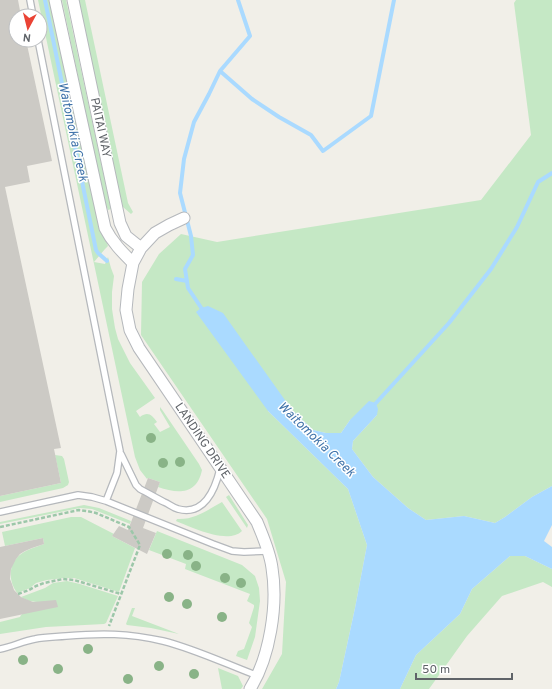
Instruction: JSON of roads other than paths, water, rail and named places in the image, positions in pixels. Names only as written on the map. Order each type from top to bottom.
[{"type":"street","name":"PAITAI WAY","points":[[55,0],[105,228],[120,251],[133,263]]},
{"type":"street","name":"PAITAI WAY","points":[[73,0],[120,224],[126,236],[141,248]]},
{"type":"street","name":"LANDING DRIVE","points":[[184,218],[169,224],[155,233],[141,248],[133,263],[126,310],[130,330],[139,348],[257,522],[268,551],[272,568],[274,596],[271,626],[264,660],[258,676],[250,689]]},
{"type":"lane","points":[[40,48],[120,452],[136,485],[140,489],[177,509],[186,510],[197,508],[207,500],[217,482],[220,468]]},
{"type":"lane","points":[[106,501],[117,473],[120,452]]},
{"type":"lane","points":[[0,512],[78,495],[92,497],[106,501],[232,551],[268,551]]},
{"type":"lane","points":[[0,649],[37,638],[94,634],[119,634],[172,644],[258,676]]},
{"type":"water","points":[[208,306],[223,313],[292,410],[313,430],[326,433],[341,433],[350,420],[369,401],[376,403],[378,409],[377,415],[353,441],[352,449],[373,477],[408,508],[426,520],[464,516],[495,523],[532,497],[552,486],[552,525],[544,541],[552,547],[552,569],[525,556],[510,556],[472,589],[460,614],[416,655],[400,689],[336,689],[339,682],[355,608],[367,545],[348,489],[268,411],[196,312],[201,308]]},
{"type":"waterway","name":"Waitomokia Creek","points":[[45,0],[96,250],[107,261]]},
{"type":"waterway","name":"Waitomokia Creek","points":[[204,312],[188,288],[185,269],[193,255],[191,236],[180,193],[184,159],[194,122],[220,71],[250,36],[238,0]]},
{"type":"waterway","points":[[220,71],[252,99],[279,117],[311,135],[323,151],[371,116],[394,0]]},
{"type":"waterway","points":[[376,403],[449,323],[491,269],[517,227],[538,182],[552,173]]},
{"type":"waterway","name":"Waitomokia Creek","points":[[176,279],[187,281]]}]
